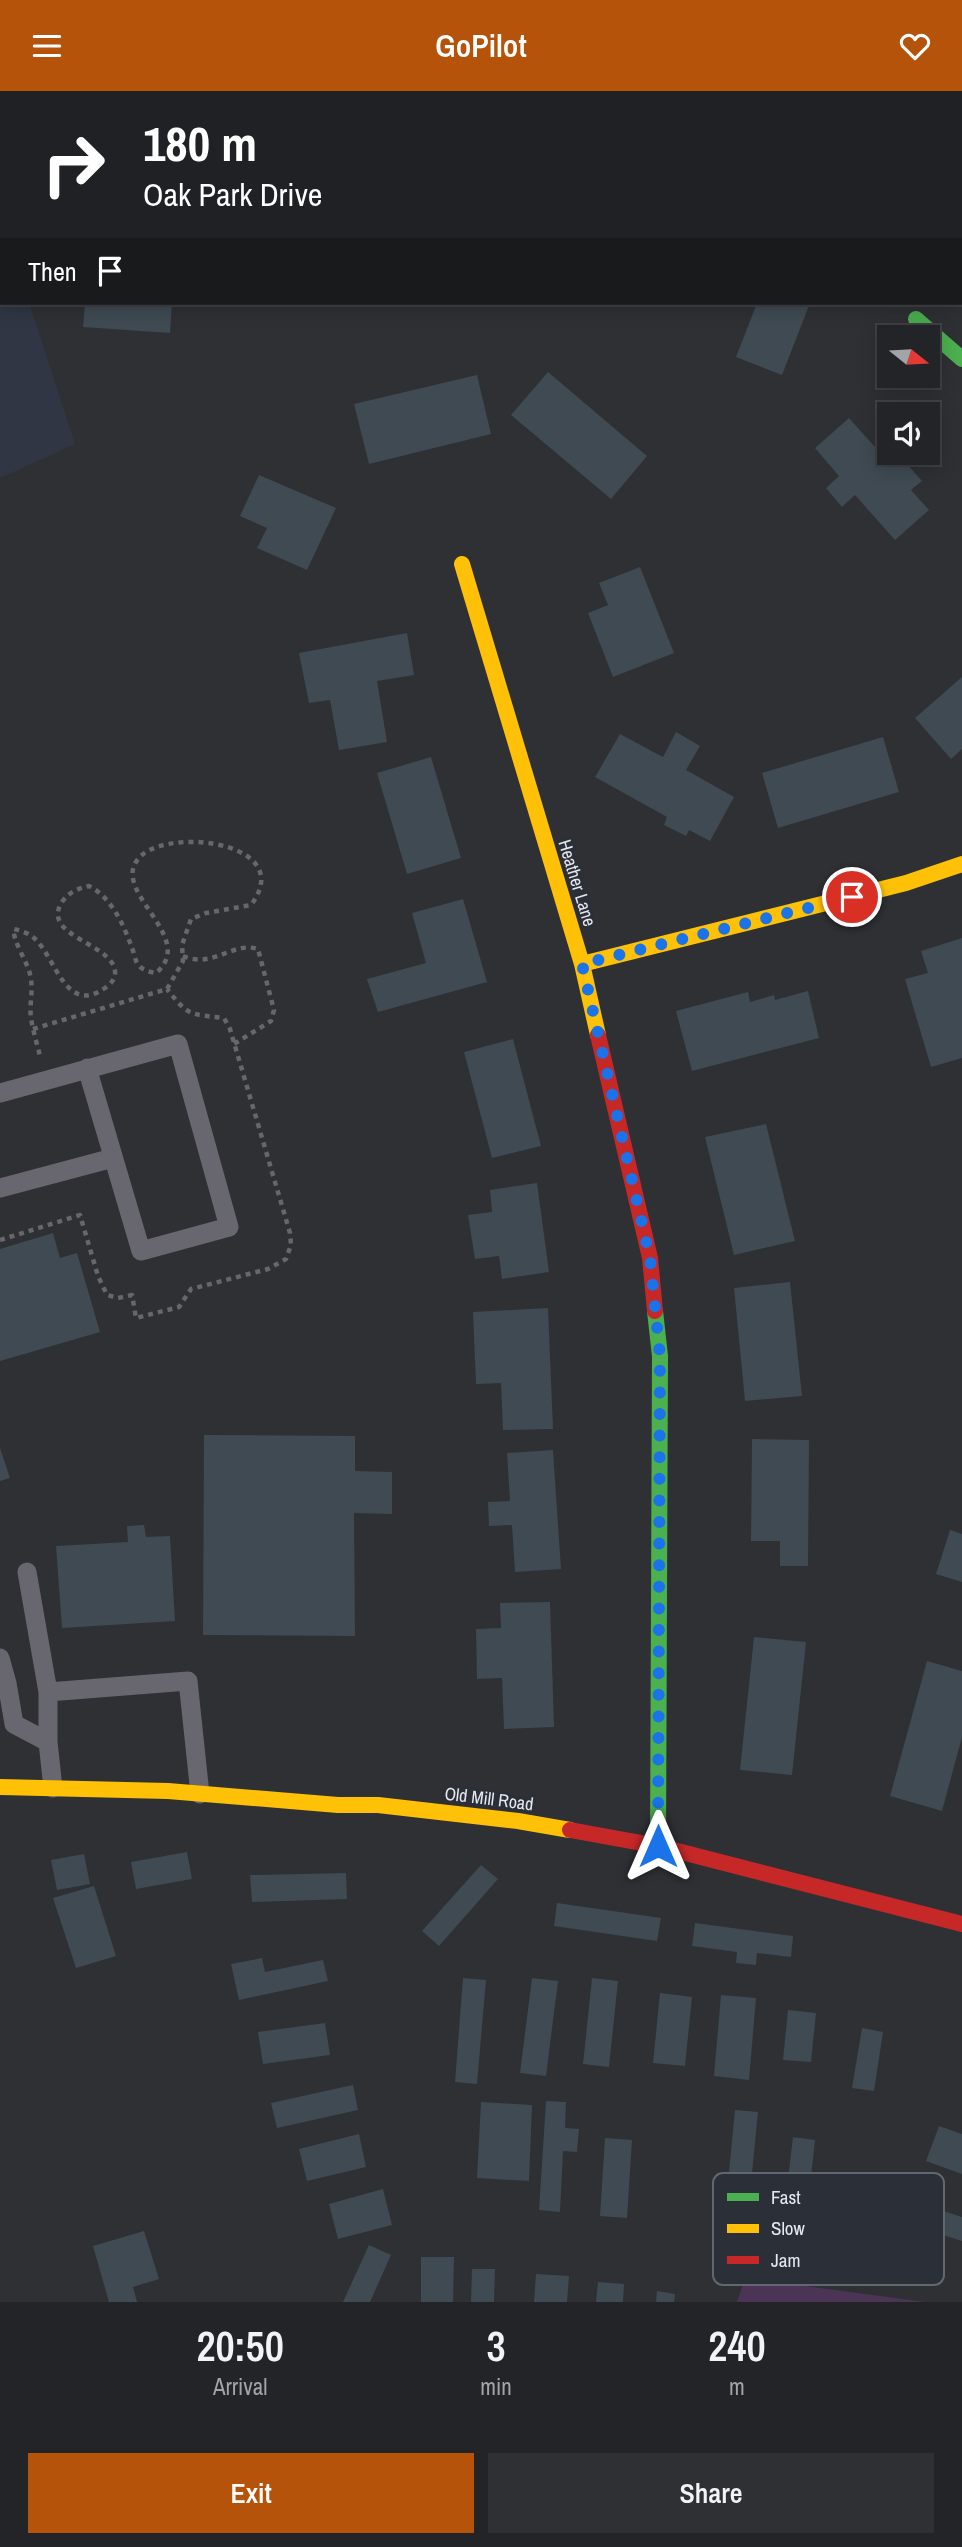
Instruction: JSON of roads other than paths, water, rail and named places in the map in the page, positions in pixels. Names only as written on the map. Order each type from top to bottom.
[{"type":"street","points":[[916,319],[962,359]]},
{"type":"street","name":"Heather Lane","points":[[462,564],[582,964],[650,1258],[660,1356],[658,1846]]},
{"type":"street","points":[[582,964],[906,883],[962,864]]},
{"type":"street","name":"Old Mill Road","points":[[0,1787],[200,1794],[338,1805],[378,1805],[518,1821],[658,1846],[962,1924]]},
{"type":"lane","points":[[0,1093],[87,1068],[178,1044],[229,1227],[141,1251],[87,1068]]},
{"type":"lane","points":[[0,1188],[113,1158]]},
{"type":"lane","points":[[27,1572],[48,1692],[48,1742],[53,1788]]},
{"type":"lane","points":[[0,1658],[14,1724],[48,1742]]},
{"type":"lane","points":[[48,1692],[188,1681],[200,1794]]}]
